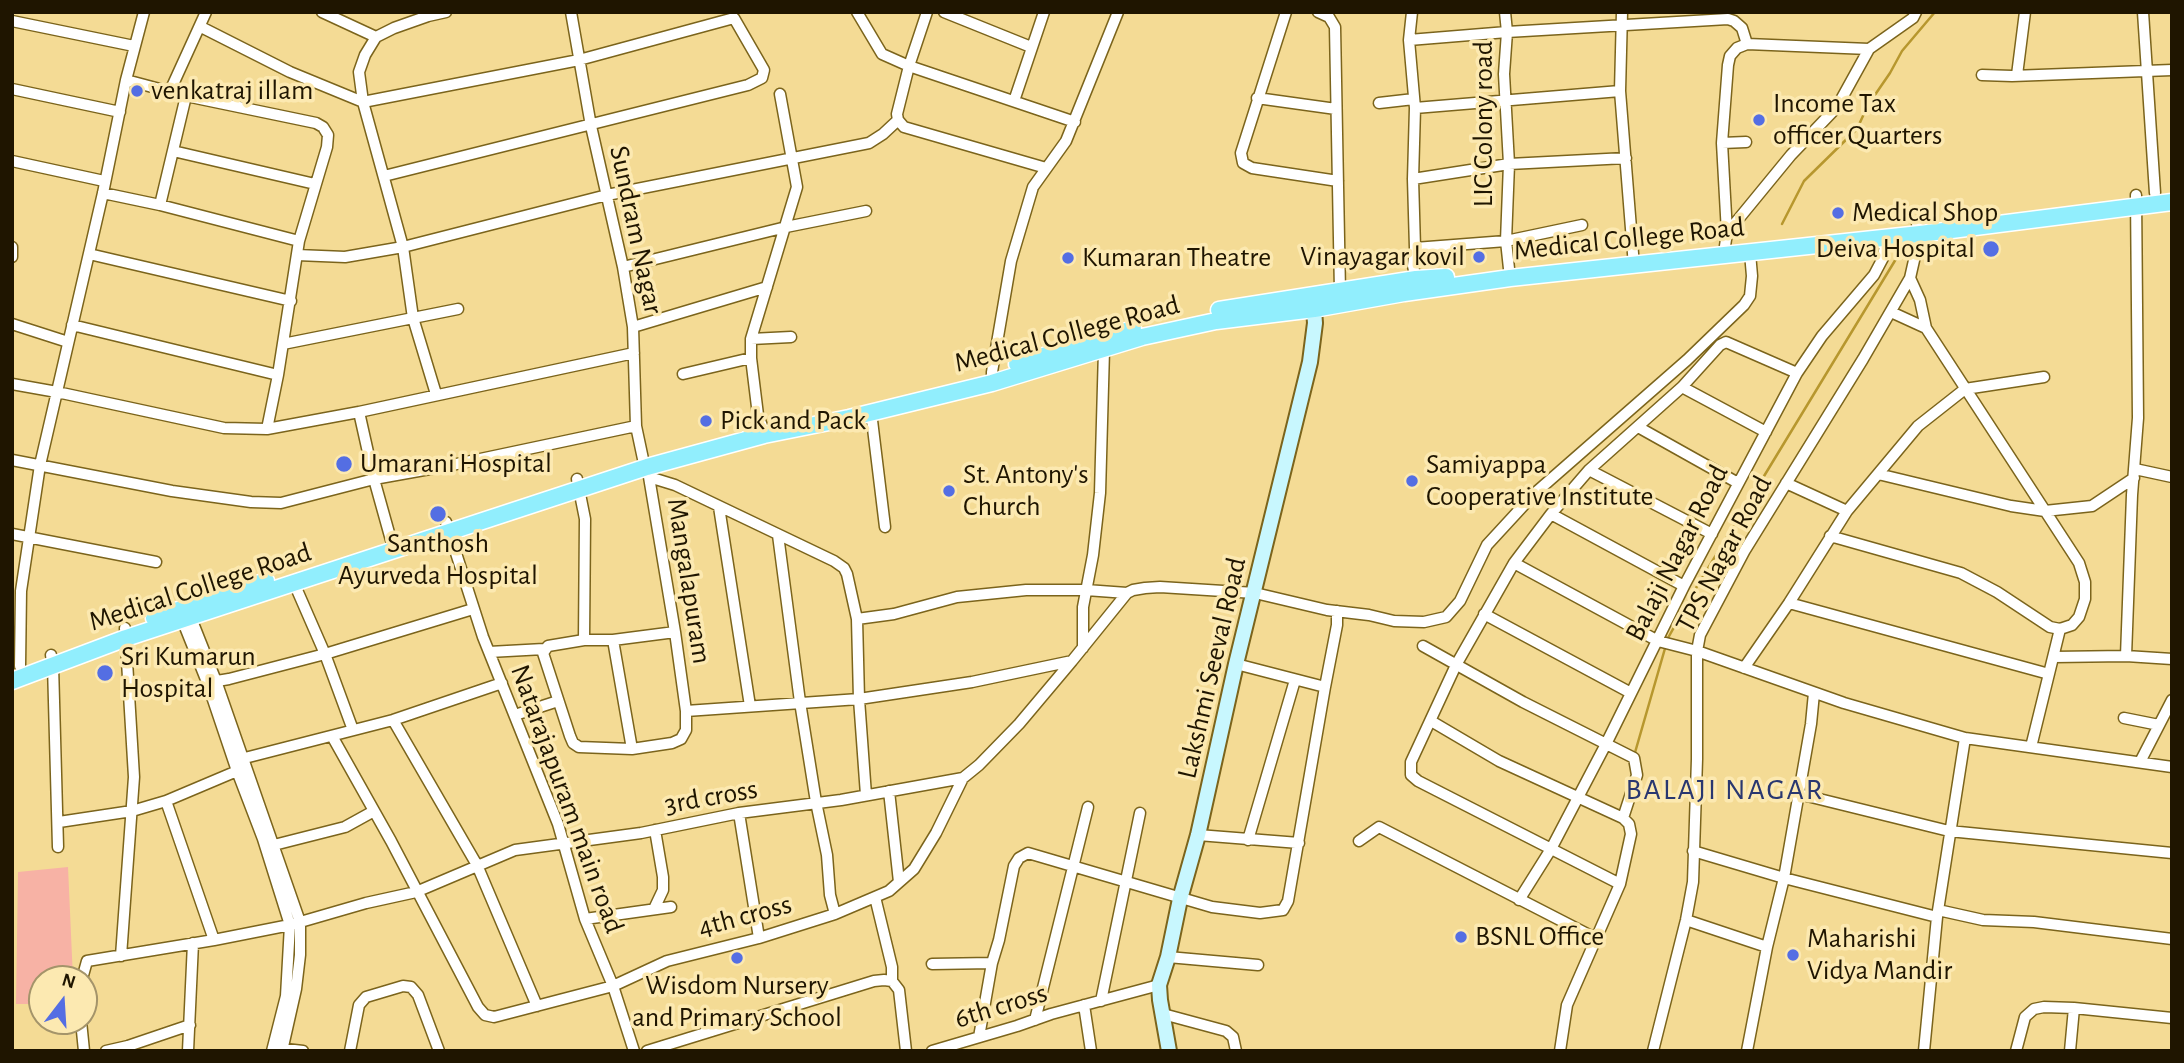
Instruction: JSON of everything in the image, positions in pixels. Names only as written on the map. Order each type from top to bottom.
[{"type":"main road","name":"Medical College Road","points":[[2136,201],[2164,192]]},
{"type":"main road","name":"Medical College Road","points":[[1313,303],[1340,292],[1416,279],[1750,253],[2136,201],[2172,202]]},
{"type":"main road","name":"Medical College Road","points":[[1634,260],[1726,239],[1890,233]]},
{"type":"main road","name":"Medical College Road","points":[[15,672],[126,633],[295,583],[447,527],[579,484],[764,435],[872,412],[992,377],[1140,327],[1313,303],[1380,297],[1509,273]]},
{"type":"main road","name":"Medical College Road","points":[[646,468],[762,426],[1104,350],[1215,316]]},
{"type":"main road","name":"Medical College Road","points":[[184,616],[391,540],[447,527]]},
{"type":"street","points":[[15,672],[21,591],[40,465],[103,193],[126,80],[144,12]]},
{"type":"street","points":[[170,92],[206,12]]},
{"type":"street","points":[[323,12],[376,37]]},
{"type":"street","points":[[436,394],[413,318],[403,247],[363,102],[359,72],[376,37],[427,14],[446,12]]},
{"type":"street","name":"Sundram Nagar","points":[[571,12],[590,126],[623,267],[633,327],[636,426],[646,468]]},
{"type":"street","points":[[858,12],[882,54],[909,66],[1075,122]]},
{"type":"street","points":[[927,12],[909,66],[897,114],[898,120],[904,127],[1046,168]]},
{"type":"street","points":[[944,12],[1031,47]]},
{"type":"street","points":[[1014,101],[1044,12]]},
{"type":"street","points":[[992,377],[1011,261],[1033,187],[1066,141],[1118,12]]},
{"type":"street","points":[[1286,12],[1241,153],[1243,163],[1252,168],[1338,181]]},
{"type":"street","points":[[1318,12],[1329,17],[1335,27],[1340,292]]},
{"type":"street","points":[[1412,12],[1409,40],[1414,104],[1413,266],[1416,279]]},
{"type":"street","name":"LIC Colony road","points":[[1505,12],[1507,32],[1504,75],[1509,164],[1506,241],[1509,273]]},
{"type":"street","points":[[1622,12],[1620,91],[1634,260]]},
{"type":"street","points":[[1726,239],[1791,155],[1837,107],[1869,49],[1913,18],[1916,12]]},
{"type":"street","points":[[2017,75],[2025,12]]},
{"type":"street","points":[[2143,12],[2146,70],[2164,192]]},
{"type":"street","points":[[1409,40],[1729,16],[1742,28],[1747,44]]},
{"type":"street","points":[[201,27],[290,72],[363,102],[579,60],[734,18],[764,70],[762,78],[748,85],[384,176]]},
{"type":"street","points":[[12,21],[134,46]]},
{"type":"street","points":[[1726,239],[1722,143],[1730,56],[1737,48],[1747,44],[1869,49]]},
{"type":"street","points":[[1982,75],[2172,70]]},
{"type":"street","points":[[126,80],[186,96],[316,123],[323,127],[328,135],[327,147],[299,241],[267,429]]},
{"type":"street","points":[[12,89],[120,112]]},
{"type":"street","points":[[1379,103],[1414,104],[1620,91]]},
{"type":"street","points":[[762,426],[758,415],[751,339],[797,187],[780,93]]},
{"type":"street","points":[[160,205],[186,96]]},
{"type":"street","points":[[1257,98],[1336,109]]},
{"type":"street","points":[[297,255],[345,257],[403,247],[607,195],[869,143],[898,120]]},
{"type":"street","points":[[1722,143],[1746,142]]},
{"type":"street","points":[[173,151],[315,184]]},
{"type":"street","points":[[1413,179],[1509,164],[1626,158]]},
{"type":"street","points":[[12,161],[104,181]]},
{"type":"street","points":[[103,193],[299,241]]},
{"type":"street","points":[[2126,656],[2138,418],[2136,201]]},
{"type":"street","points":[[623,267],[786,227],[866,211]]},
{"type":"street","points":[[1415,248],[1506,241],[1582,225]]},
{"type":"street","name":"TPS Nagar Road","points":[[1653,1051],[1693,882],[1700,635],[1745,550],[1910,278],[1914,229]]},
{"type":"street","name":"Balaji Nagar Road","points":[[1519,900],[1551,849],[1631,693],[1661,641],[1684,586],[1797,373],[1822,336],[1874,275],[1883,258],[1890,233]]},
{"type":"street","points":[[12,247],[12,257]]},
{"type":"street","points":[[963,778],[1019,724],[1127,593],[1133,590],[1160,587],[1255,593],[1394,621],[1424,622],[1446,617],[1460,601],[1487,545],[1534,494],[1687,360],[1744,305],[1750,296],[1750,253]]},
{"type":"street","points":[[89,254],[290,302]]},
{"type":"street","points":[[1830,536],[1961,573],[1997,592],[2050,627],[2060,629],[2072,625],[2079,617],[2085,599],[2085,582],[2079,563],[1926,328],[1920,300],[1910,278]]},
{"type":"street","points":[[633,327],[767,288]]},
{"type":"street","name":"Lakshmi Seeval Road","points":[[1169,1051],[1159,985],[1198,835],[1236,664],[1310,362],[1315,323],[1313,303]]},
{"type":"street","points":[[283,344],[458,309]]},
{"type":"street","points":[[1891,312],[1926,328]]},
{"type":"street","points":[[12,324],[68,342]]},
{"type":"street","points":[[72,325],[278,374]]},
{"type":"street","points":[[751,339],[791,337]]},
{"type":"street","points":[[1620,884],[1431,788],[1411,775],[1410,762],[1455,665],[1514,563],[1589,470],[1682,387],[1720,345],[1726,342],[1797,373]]},
{"type":"street","points":[[1083,648],[1083,607],[1100,493],[1104,350]]},
{"type":"street","points":[[12,384],[224,428],[267,429],[359,412],[634,352]]},
{"type":"street","points":[[683,374],[751,358]]},
{"type":"street","points":[[1744,668],[1847,511],[1918,426],[1965,389],[2044,377]]},
{"type":"street","points":[[1682,387],[1766,432]]},
{"type":"street","points":[[359,412],[391,540]]},
{"type":"street","points":[[872,412],[885,527]]},
{"type":"street","points":[[12,460],[172,491],[251,502],[281,503],[374,479],[636,426]]},
{"type":"street","points":[[1638,427],[1738,484]]},
{"type":"street","points":[[646,468],[675,485],[844,568],[857,619],[866,795]]},
{"type":"street","name":"Mangalapuram","points":[[646,468],[686,711]]},
{"type":"street","points":[[1589,470],[1712,534]]},
{"type":"street","points":[[1878,474],[2011,506],[2045,511],[2092,506],[2134,474],[2172,477]]},
{"type":"street","points":[[1786,482],[1847,511]]},
{"type":"street","points":[[579,484],[585,519],[584,640]]},
{"type":"street","points":[[719,507],[750,706]]},
{"type":"street","points":[[1551,514],[1684,586]]},
{"type":"street","name":"Natarajapuram main road","points":[[447,527],[473,609],[564,843],[585,919],[614,986],[634,1051]]},
{"type":"street","points":[[12,534],[156,562]]},
{"type":"street","points":[[778,535],[800,702],[835,914]]},
{"type":"street","points":[[1514,563],[1661,641],[1698,651],[1844,704],[1965,738],[2172,767]]},
{"type":"street","points":[[295,583],[354,730]]},
{"type":"street","points":[[857,619],[894,614],[957,597],[1026,590],[1127,593]]},
{"type":"street","points":[[1789,603],[2049,674]]},
{"type":"street","points":[[212,682],[325,654],[473,609]]},
{"type":"street","points":[[979,1037],[992,963],[1014,866],[1019,858],[1028,853],[1212,907],[1260,913],[1283,910],[1288,901],[1337,625],[1337,611]]},
{"type":"street","points":[[1484,614],[1631,693]]},
{"type":"street","points":[[184,616],[212,682],[237,763],[270,846],[295,924],[278,1049],[303,1051]]},
{"type":"street","points":[[2031,747],[2060,629]]},
{"type":"street","points":[[489,652],[544,649],[584,640],[613,640],[675,632]]},
{"type":"street","points":[[121,956],[134,777],[126,633]]},
{"type":"street","points":[[613,640],[632,749]]},
{"type":"street","points":[[1423,646],[1634,758],[1637,775],[1623,818]]},
{"type":"street","points":[[544,649],[545,661],[573,743],[587,748],[632,749],[672,743],[681,738],[686,730],[686,711],[859,699],[972,682],[1072,661]]},
{"type":"street","points":[[2054,657],[2126,656],[2172,659]]},
{"type":"street","points":[[52,660],[58,846]]},
{"type":"street","points":[[1236,664],[1325,687]]},
{"type":"street","points":[[1248,840],[1294,680]]},
{"type":"street","points":[[59,822],[132,811],[166,801],[237,763],[393,720],[502,683]]},
{"type":"street","points":[[1747,1051],[1767,947],[1784,878],[1814,693]]},
{"type":"street","points":[[2140,762],[2172,700]]},
{"type":"street","points":[[515,715],[558,701]]},
{"type":"street","points":[[2124,718],[2158,725]]},
{"type":"street","points":[[393,720],[477,865],[537,1006]]},
{"type":"street","points":[[1431,721],[1499,761],[1623,818],[1629,824],[1630,834],[1620,884],[1567,1004],[1560,1051]]},
{"type":"street","points":[[332,736],[416,892]]},
{"type":"street","points":[[1924,1051],[1937,914],[1965,738]]},
{"type":"street","name":"3rd cross","points":[[86,965],[87,961],[295,924],[366,903],[416,892],[515,850],[588,842],[739,813],[841,800],[963,778]]},
{"type":"street","name":"4th cross","points":[[416,892],[478,1007],[485,1015],[504,1016],[614,986],[667,961],[759,938],[835,914],[889,891],[914,869],[936,833],[963,778]]},
{"type":"street","points":[[888,791],[899,882]]},
{"type":"street","points":[[1799,793],[1949,831],[2172,853]]},
{"type":"street","points":[[166,801],[214,940]]},
{"type":"street","points":[[1035,1020],[1088,807]]},
{"type":"street","points":[[270,846],[345,827],[374,811]]},
{"type":"street","points":[[739,813],[759,938]]},
{"type":"street","points":[[1101,1001],[1140,814]]},
{"type":"street","points":[[1359,841],[1379,827],[1597,939]]},
{"type":"street","points":[[654,909],[663,890],[656,830]]},
{"type":"street","points":[[1198,835],[1298,844]]},
{"type":"street","points":[[1693,851],[1784,878],[1937,914],[1983,920],[2034,922],[2172,939]]},
{"type":"street","points":[[875,897],[892,967],[892,981],[899,990],[906,1051]]},
{"type":"street","points":[[585,919],[671,907]]},
{"type":"street","points":[[1686,920],[1767,947]]},
{"type":"street","points":[[188,1051],[193,943]]},
{"type":"street","points":[[1168,957],[1258,965]]},
{"type":"street","points":[[932,964],[992,963]]},
{"type":"street","points":[[647,1051],[874,981],[892,981]]},
{"type":"street","name":"6th cross","points":[[932,1051],[1084,1004],[1159,985]]},
{"type":"street","points":[[350,1051],[359,1005],[366,997],[403,986],[411,987],[418,995],[439,1051]]},
{"type":"street","points":[[1084,1004],[1091,1051]]},
{"type":"street","points":[[2016,1051],[2025,1017],[2034,1009],[2074,1008],[2172,1018]]},
{"type":"street","points":[[2070,1051],[2074,1008]]},
{"type":"street","points":[[1163,1014],[1226,1031],[1233,1037],[1236,1051]]},
{"type":"street","points":[[106,1051],[190,1025]]},
{"type":"shaded area","points":[[68,867],[72,965],[28,965],[28,1004],[16,1004],[18,872]]},
{"type":"waterway","points":[[1782,224],[1804,181],[1857,129],[1868,105],[1902,51],[1935,12]]},
{"type":"waterway","points":[[1634,756],[1668,638],[1899,254]]},
{"type":"place","name":"venkatraj illam","points":[[137,91]]},
{"type":"place","name":"Income Tax officer Quarters","points":[[1759,120]]},
{"type":"place","name":"Medical Shop","points":[[1838,213]]},
{"type":"place","name":"Deiva Hospital","points":[[1991,249]]},
{"type":"place","name":"Vinayagar kovil","points":[[1479,257]]},
{"type":"place","name":"Kumaran Theatre","points":[[1068,258]]},
{"type":"place","name":"Pick and Pack","points":[[706,421]]},
{"type":"place","name":"Umarani Hospital","points":[[344,464]]},
{"type":"place","name":"Samiyappa Cooperative Institute","points":[[1412,481]]},
{"type":"place","name":"St. Antony's Church","points":[[949,491]]},
{"type":"place","name":"Santhosh Ayurveda Hospital","points":[[438,514]]},
{"type":"place","name":"Sri Kumarun Hospital","points":[[105,673]]},
{"type":"place","name":"BSNL Office","points":[[1461,937]]},
{"type":"place","name":"Maharishi Vidya Mandir","points":[[1793,955]]},
{"type":"place","name":"Wisdom Nursery and Primary School","points":[[737,958]]},
{"type":"district","name":"BALAJI NAGAR","points":[[1725,790]]}]
